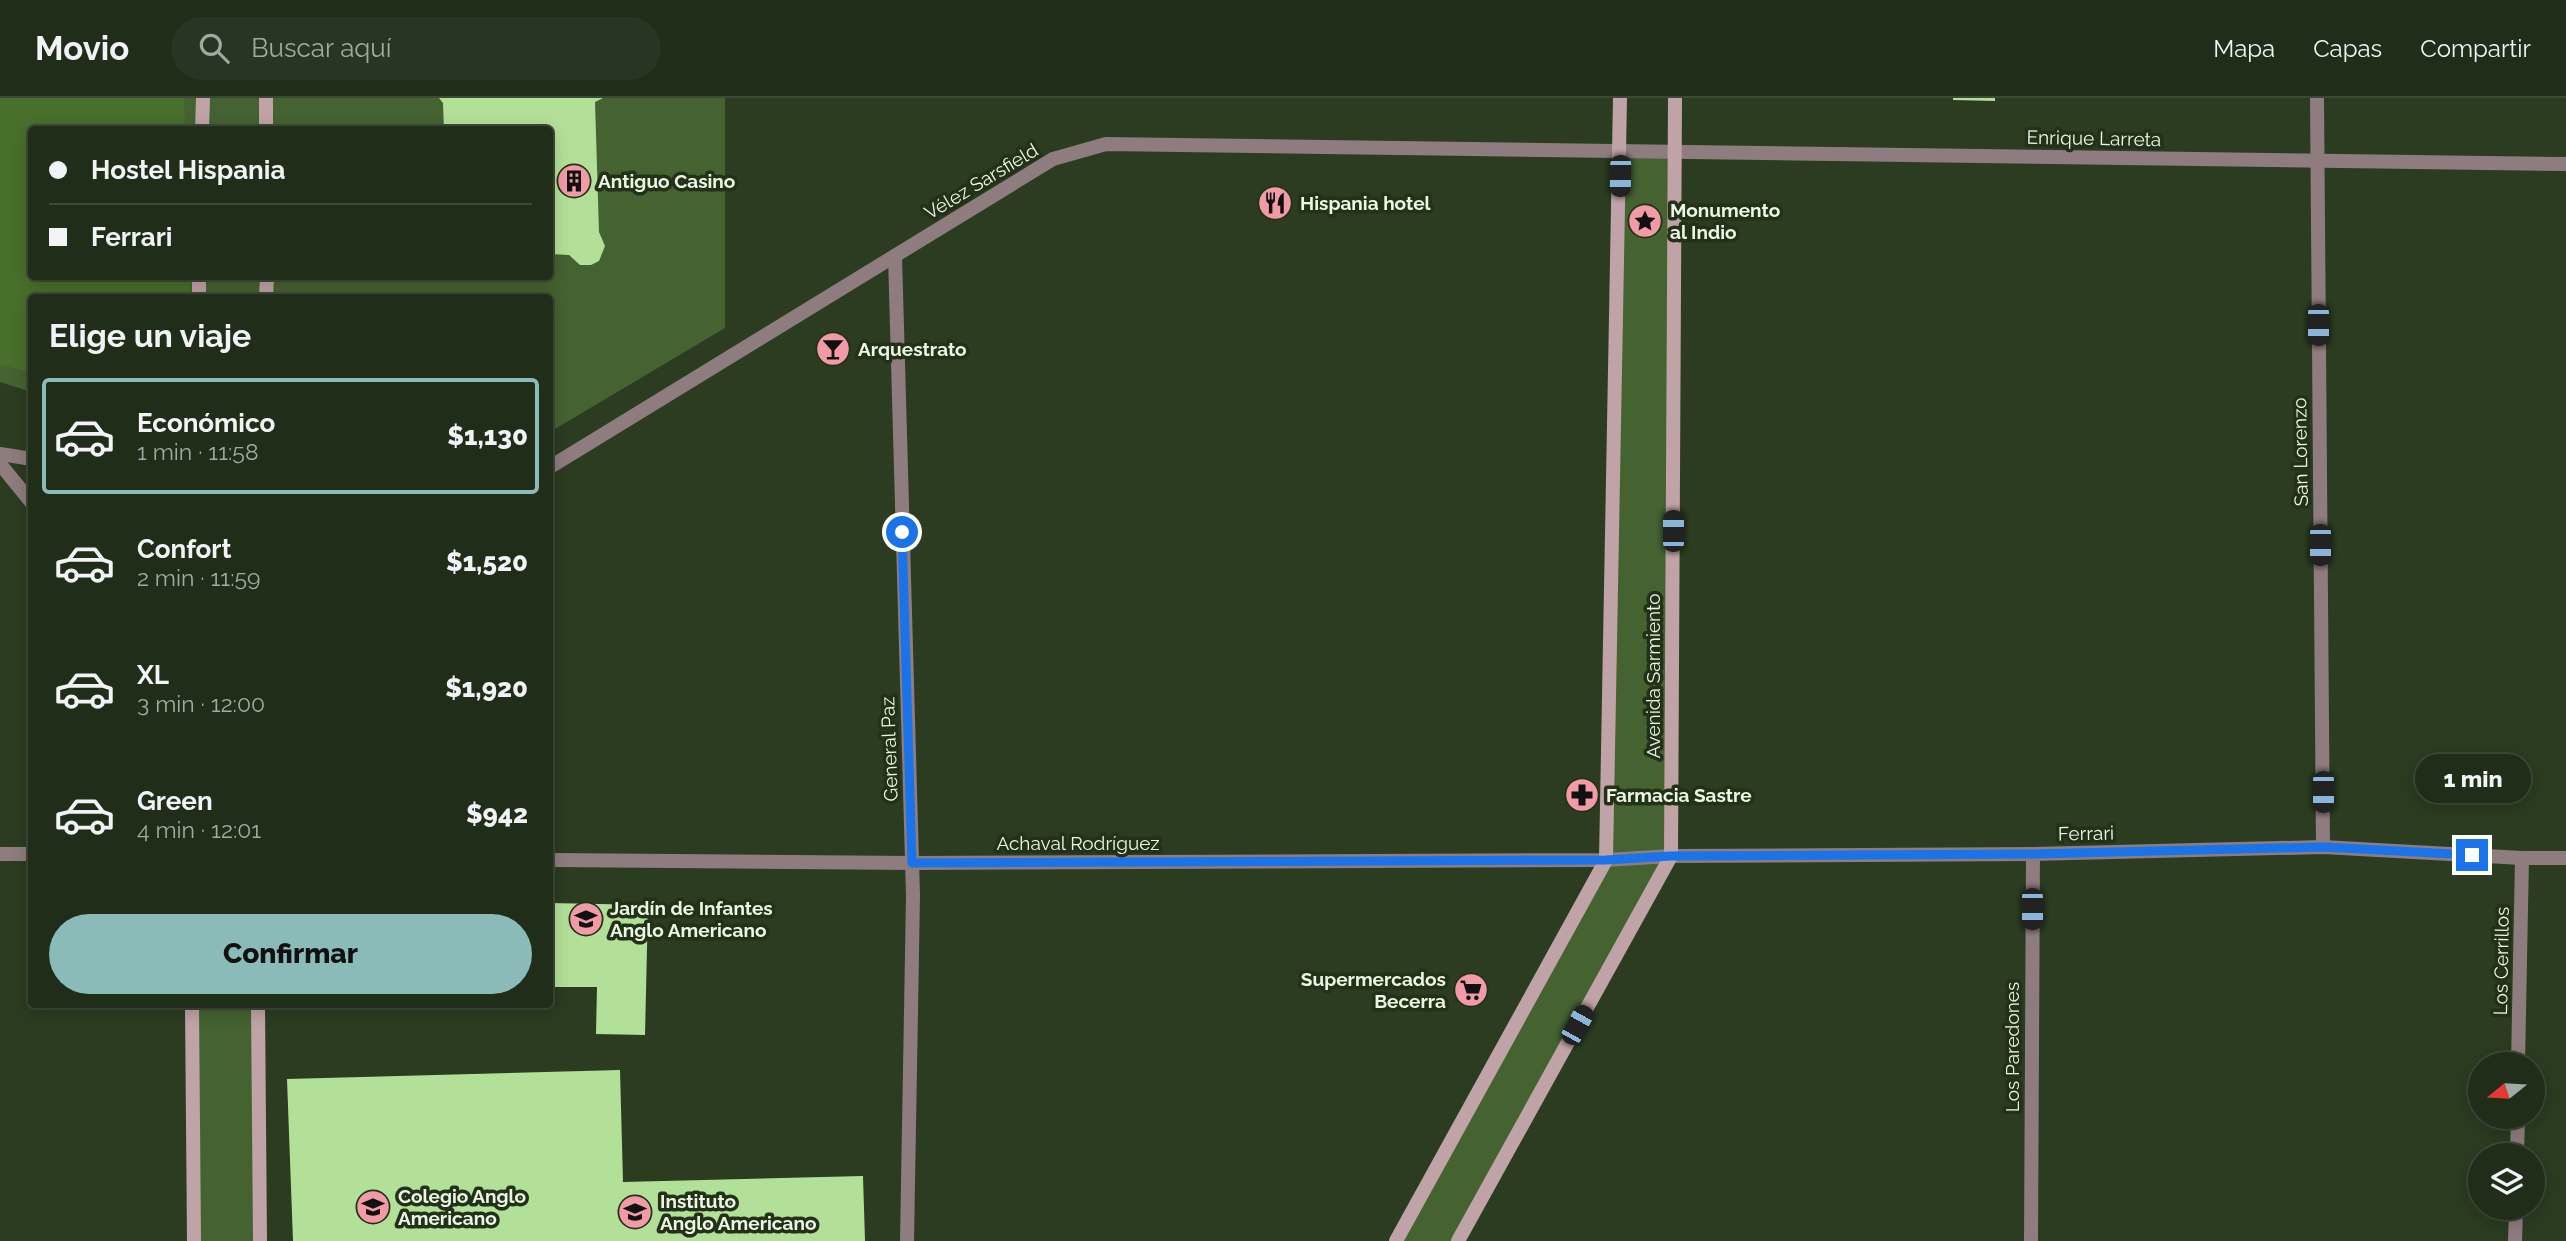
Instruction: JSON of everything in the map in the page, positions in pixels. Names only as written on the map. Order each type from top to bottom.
[{"type":"street","points":[[202,126],[203,98]]},
{"type":"street","points":[[266,98],[266,126]]},
{"type":"street","points":[[1396,1241],[1606,860],[1620,98]]},
{"type":"street","name":"Avenida Sarmiento","points":[[1458,1241],[1671,856],[1675,98]]},
{"type":"street","name":"San Lorenzo","points":[[2317,98],[2323,847]]},
{"type":"street","name":"Vélez Sarsfield","points":[[553,465],[1053,159],[1106,144],[1620,151]]},
{"type":"street","name":"Enrique Larreta","points":[[1620,151],[2566,164]]},
{"type":"street","name":"General Paz","points":[[895,256],[912,863],[907,1241]]},
{"type":"street","points":[[0,454],[28,458]]},
{"type":"street","points":[[0,464],[28,498]]},
{"type":"street","name":"Ferrari","points":[[1606,860],[1671,856],[2033,854],[2323,847],[2566,858]]},
{"type":"street","points":[[0,854],[28,854]]},
{"type":"street","name":"Los Paredones","points":[[2031,1241],[2033,854]]},
{"type":"street","name":"Los Cerrillos","points":[[2518,1052],[2522,858]]},
{"type":"street","name":"Achaval Rodríguez","points":[[553,860],[912,863],[1606,860]]},
{"type":"street","points":[[192,1008],[194,1241]]},
{"type":"street","points":[[258,1008],[260,1241]]},
{"type":"street","points":[[2515,1241],[2516,1220]]},
{"type":"green space","points":[[0,98],[725,98],[725,328],[553,430],[553,294],[28,294],[28,391],[0,382]]},
{"type":"green space","points":[[0,98],[184,98],[185,126],[28,126],[28,280],[190,280],[191,294],[28,294],[28,371],[0,365]]},
{"type":"green space","points":[[1621,151],[1675,152],[1671,856],[1458,1241],[1396,1241],[1606,860]]},
{"type":"green space","points":[[196,1008],[252,1008],[256,1241],[196,1241]]},
{"type":"building","name":"Antiguo Casino","points":[[439,98],[603,98],[595,102],[599,232],[605,246],[599,261],[591,265],[580,265],[569,255],[553,254],[553,126],[444,126],[443,103]]},
{"type":"building","points":[[1995,98],[1995,101],[1953,100]]},
{"type":"building","points":[[553,903],[648,905],[645,1035],[596,1034],[597,987],[553,987]]},
{"type":"building","points":[[620,1070],[623,1182],[863,1176],[865,1241],[293,1241],[287,1079]]},
{"type":"place","name":"Antiguo Casino","points":[[574,181]]},
{"type":"place","name":"Hispania hotel","points":[[1275,203]]},
{"type":"place","name":"Monumento al Indio","points":[[1645,221]]},
{"type":"place","name":"Arquestrato","points":[[833,349]]},
{"type":"place","name":"Farmacia Sastre","points":[[1582,795]]},
{"type":"place","name":"Jardín de Infantes Anglo Americano","points":[[586,919]]},
{"type":"place","name":"Supermercados Becerra","points":[[1471,990]]},
{"type":"place","name":"Colegio Anglo Americano","points":[[373,1207]]},
{"type":"place","name":"Instituto Anglo Americano","points":[[635,1212]]},
{"type":"route","points":[[902,532],[912,863],[1606,860],[1671,856],[2033,854],[2323,847],[2472,855]]}]
